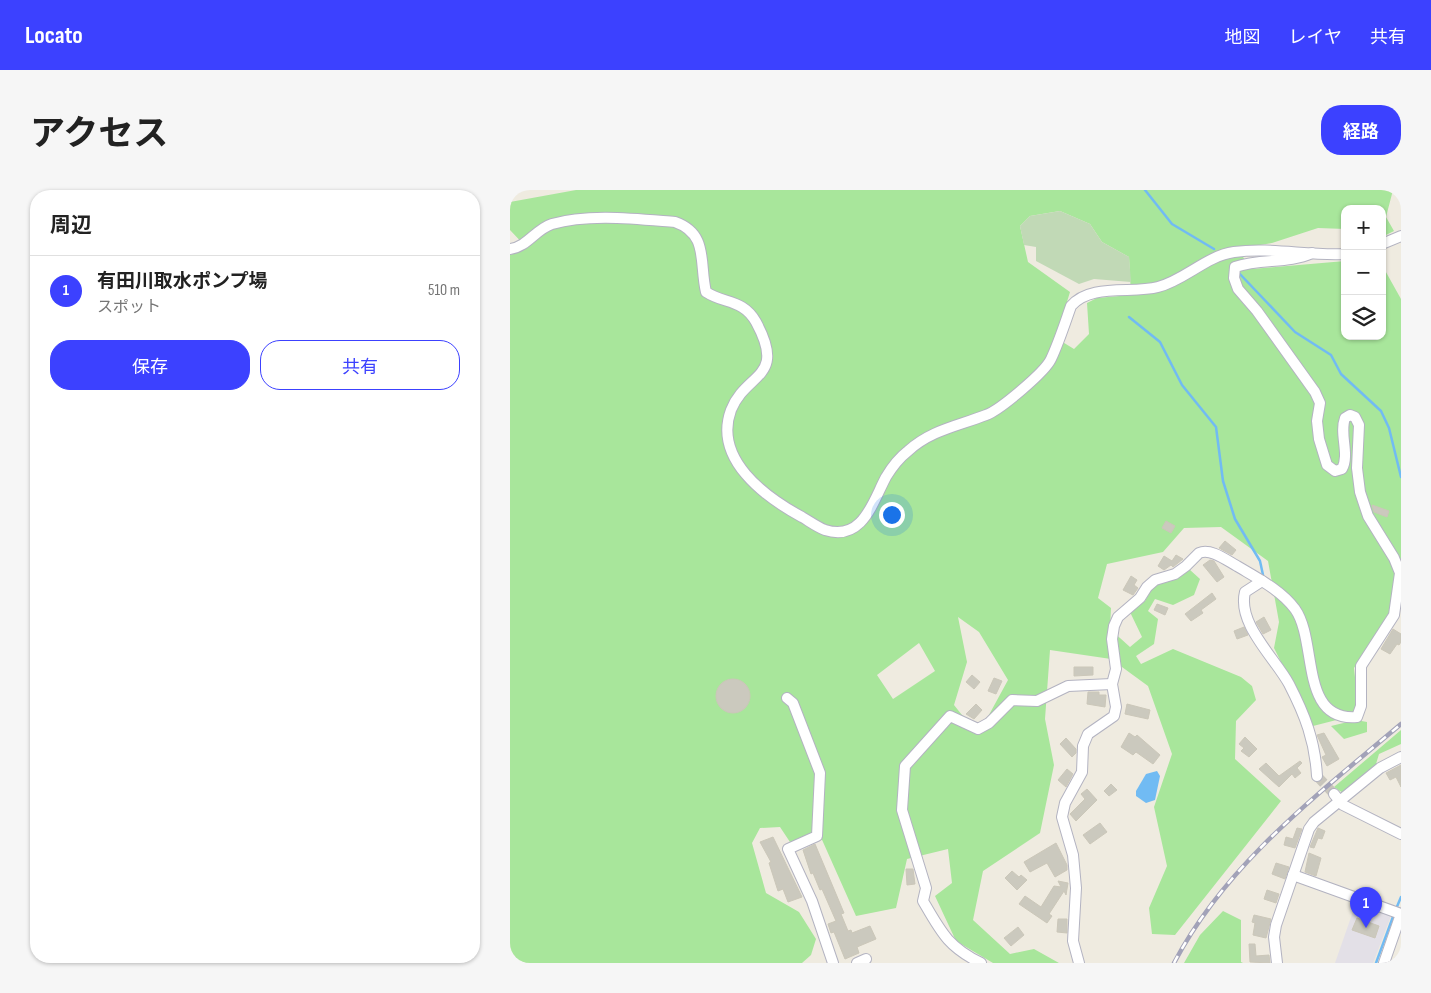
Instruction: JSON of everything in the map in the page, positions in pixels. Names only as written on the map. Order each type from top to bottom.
[{"type":"street","points":[[510,249],[520,246],[540,228],[554,223],[586,219],[652,220],[675,222],[687,226],[694,233],[698,243],[706,292],[743,307],[755,321],[765,344],[767,359],[762,373],[739,398],[732,409],[728,423],[730,443],[737,464],[753,484],[792,512],[825,530],[836,531],[857,526],[869,514],[887,476],[899,458],[913,446],[949,426],[995,411],[1043,369],[1050,360],[1071,306],[1077,299],[1103,292],[1160,287],[1175,281],[1216,258],[1232,252],[1264,249],[1341,254]]},
{"type":"street","points":[[1386,242],[1401,236]]},
{"type":"street","points":[[1312,253],[1299,259],[1250,262],[1234,269],[1238,290],[1257,311],[1315,392],[1320,403],[1317,421],[1319,439],[1327,466],[1334,471],[1342,469],[1345,463],[1342,425],[1345,418],[1350,415],[1356,417],[1359,425],[1357,468],[1360,492],[1368,516],[1394,558],[1400,573],[1394,614]]},
{"type":"street","points":[[1079,963],[1073,941],[1076,888],[1073,855],[1062,817],[1065,803],[1082,772],[1083,746],[1088,734],[1114,716],[1116,707],[1112,684],[1116,669],[1112,639],[1114,626],[1118,618],[1155,580],[1176,574],[1202,551],[1222,557],[1283,596],[1296,610],[1303,626],[1316,690],[1320,700],[1335,714],[1357,717],[1361,706],[1361,666],[1401,605]]},
{"type":"street","points":[[1262,581],[1245,592],[1246,613],[1262,646],[1288,683],[1310,729],[1316,749],[1317,776]]},
{"type":"street","points":[[982,963],[966,955],[945,938],[923,902],[926,888],[902,810],[905,766],[950,716],[978,729],[989,723],[1012,700],[1037,701],[1068,686],[1112,684]]},
{"type":"street","points":[[786,698],[792,703],[820,778],[817,836],[788,849],[812,901],[833,963]]},
{"type":"street","points":[[1277,963],[1274,938],[1276,925],[1309,829],[1336,797],[1380,768],[1401,757]]},
{"type":"street","points":[[1336,797],[1343,805],[1401,834]]},
{"type":"street","points":[[1293,875],[1397,913],[1384,963]]},
{"type":"shaded area","points":[[1356,903],[1391,916],[1373,963],[1335,963]]},
{"type":"green space","points":[[576,190],[1393,190],[1386,217],[1386,205],[1341,205],[1341,229],[1318,228],[1272,243],[1237,249],[1252,269],[1341,261],[1341,340],[1386,340],[1386,272],[1401,299],[1401,594],[1354,668],[1358,705],[1352,716],[1313,726],[1274,648],[1279,622],[1268,561],[1221,527],[1184,528],[1163,552],[1107,564],[1098,598],[1111,608],[1110,629],[1130,647],[1142,637],[1130,612],[1145,601],[1153,587],[1189,569],[1200,579],[1194,595],[1173,605],[1155,599],[1148,611],[1158,619],[1154,644],[1136,656],[1141,664],[1173,649],[1241,677],[1252,686],[1256,700],[1236,721],[1235,759],[1281,801],[1175,935],[1152,934],[1149,908],[1167,866],[1154,807],[1172,754],[1148,686],[1111,659],[1050,650],[1045,719],[1054,765],[1040,833],[983,871],[973,920],[1010,954],[1034,949],[1059,963],[993,963],[956,941],[935,896],[952,883],[948,849],[907,859],[896,908],[856,916],[819,833],[790,842],[780,827],[760,828],[752,843],[766,893],[799,912],[816,939],[811,955],[802,963],[510,963],[510,255],[527,248],[510,230],[510,202]],"holes":[[[1060,211],[1090,224],[1102,242],[1129,257],[1131,295],[1097,298],[1087,303],[1089,334],[1074,349],[1056,338],[1070,292],[1028,262],[1020,226],[1030,216]],[[958,617],[979,632],[1008,680],[978,735],[954,705],[967,662]],[[919,643],[935,671],[893,699],[877,675]]]},
{"type":"green space","points":[[1060,211],[1090,224],[1102,242],[1129,257],[1131,282],[1094,279],[1079,284],[1036,261],[1036,247],[1024,245],[1020,226],[1030,216]]},
{"type":"green space","points":[[1386,217],[1394,231],[1386,235]]},
{"type":"green space","points":[[1356,720],[1367,722],[1367,732],[1344,739],[1331,726]]},
{"type":"green space","points":[[1401,730],[1401,744],[1379,754],[1376,764],[1343,793],[1334,787]]},
{"type":"green space","points":[[1223,911],[1241,920],[1241,962],[1243,963],[1184,963],[1200,935]]},
{"type":"water","points":[[1157,771],[1160,776],[1155,800],[1146,803],[1136,796],[1136,791],[1146,774]]},
{"type":"building","points":[[1372,505],[1389,511],[1387,517],[1374,512]]},
{"type":"building","points":[[1166,521],[1175,526],[1171,533],[1162,528]]},
{"type":"building","points":[[1225,541],[1236,550],[1232,555],[1219,548]]},
{"type":"building","points":[[1176,555],[1183,559],[1173,567],[1171,565],[1164,570],[1158,566],[1164,556],[1172,561]]},
{"type":"building","points":[[1210,560],[1214,561],[1224,577],[1217,582],[1203,565]]},
{"type":"building","points":[[1131,576],[1137,580],[1134,585],[1138,588],[1133,595],[1123,590]]},
{"type":"building","points":[[1212,593],[1216,599],[1201,610],[1203,613],[1191,621],[1185,614]]},
{"type":"building","points":[[1157,604],[1168,608],[1165,615],[1154,610]]},
{"type":"building","points":[[1264,617],[1271,630],[1263,634],[1256,622]]},
{"type":"building","points":[[1244,627],[1248,635],[1237,639],[1234,631]]},
{"type":"building","points":[[1393,629],[1401,634],[1401,642],[1399,645],[1397,644],[1390,654],[1381,649]]},
{"type":"building","points":[[1074,667],[1093,667],[1093,675],[1074,676]]},
{"type":"building","points":[[972,675],[980,682],[974,689],[966,682]]},
{"type":"building","points":[[994,678],[1002,681],[996,694],[988,691]]},
{"type":"building","points":[[733,679],[740,680],[745,684],[749,689],[749,703],[745,708],[740,712],[733,713],[726,712],[721,708],[717,703],[716,696],[717,689],[721,684],[726,680]]},
{"type":"building","points":[[1088,692],[1099,692],[1099,695],[1106,695],[1105,707],[1087,704]]},
{"type":"building","points":[[976,704],[982,710],[974,719],[966,714]]},
{"type":"building","points":[[1127,704],[1150,710],[1148,719],[1125,714]]},
{"type":"building","points":[[1129,733],[1135,737],[1137,735],[1160,755],[1153,764],[1136,752],[1133,755],[1121,747]]},
{"type":"building","points":[[1324,733],[1339,759],[1327,766],[1322,757],[1326,755],[1317,735]]},
{"type":"building","points":[[1245,737],[1257,749],[1249,757],[1241,751],[1244,748],[1239,744]]},
{"type":"building","points":[[1066,738],[1076,749],[1076,753],[1072,757],[1060,744]]},
{"type":"building","points":[[1300,761],[1302,763],[1297,768],[1301,773],[1295,778],[1292,774],[1279,787],[1259,769],[1266,763],[1279,776]]},
{"type":"building","points":[[1401,765],[1401,787],[1396,777],[1390,780],[1386,773]]},
{"type":"building","points":[[1067,769],[1073,774],[1066,787],[1058,780]]},
{"type":"building","points":[[1111,784],[1117,790],[1109,796],[1104,791]]},
{"type":"building","points":[[1087,789],[1097,800],[1076,821],[1070,814],[1085,799],[1081,794]]},
{"type":"building","points":[[1100,823],[1107,832],[1090,844],[1083,835]]},
{"type":"building","points":[[1297,828],[1302,829],[1295,848],[1284,845],[1286,837],[1293,839]]},
{"type":"building","points":[[1318,828],[1325,831],[1322,839],[1318,838],[1314,848],[1310,847]]},
{"type":"building","points":[[773,837],[802,897],[788,902],[783,889],[778,891],[769,863],[771,862],[760,842]]},
{"type":"building","points":[[1056,843],[1067,865],[1067,870],[1055,877],[1047,863],[1030,872],[1024,862]]},
{"type":"building","points":[[815,844],[844,913],[841,914],[848,931],[851,930],[852,933],[870,926],[876,939],[857,947],[859,953],[845,959],[834,932],[831,933],[828,924],[836,921],[822,889],[820,890],[813,873],[811,874],[803,850]]},
{"type":"building","points":[[1309,853],[1321,858],[1316,876],[1305,872]]},
{"type":"building","points":[[1276,863],[1289,867],[1285,879],[1272,874]]},
{"type":"building","points":[[906,869],[913,869],[915,884],[907,885]]},
{"type":"building","points":[[1012,871],[1019,877],[1021,875],[1027,880],[1017,890],[1005,878]]},
{"type":"building","points":[[1058,881],[1068,883],[1066,895],[1064,891],[1049,914],[1052,916],[1047,923],[1019,904],[1025,896],[1041,907],[1054,886],[1061,887]]},
{"type":"building","points":[[1267,890],[1279,894],[1276,903],[1264,899]]},
{"type":"building","points":[[1254,915],[1271,919],[1266,938],[1253,935],[1255,923],[1252,922]]},
{"type":"building","points":[[1357,918],[1379,926],[1375,938],[1352,930]]},
{"type":"building","points":[[1058,919],[1067,919],[1067,933],[1057,932]]},
{"type":"building","points":[[1018,927],[1024,935],[1011,946],[1004,938]]},
{"type":"building","points":[[1249,944],[1255,944],[1256,956],[1269,955],[1270,963],[1250,962]]},
{"type":"waterway","points":[[1145,190],[1172,224],[1214,249]]},
{"type":"waterway","points":[[1238,272],[1295,332],[1331,355],[1341,374],[1381,411],[1389,428],[1401,477]]},
{"type":"waterway","points":[[1129,317],[1160,342],[1182,385],[1216,427],[1223,481],[1235,519],[1260,561],[1263,575]]},
{"type":"waterway","points":[[1396,909],[1401,897]]},
{"type":"waterway","points":[[1376,963],[1394,914]]},
{"type":"tunnel","points":[[1317,776],[1334,794]]},
{"type":"railway","points":[[1174,963],[1195,927],[1247,863],[1276,833],[1337,777],[1401,724]]},
{"type":"place","name":"有田川取水ポンプ場","points":[[1366,928]]}]
